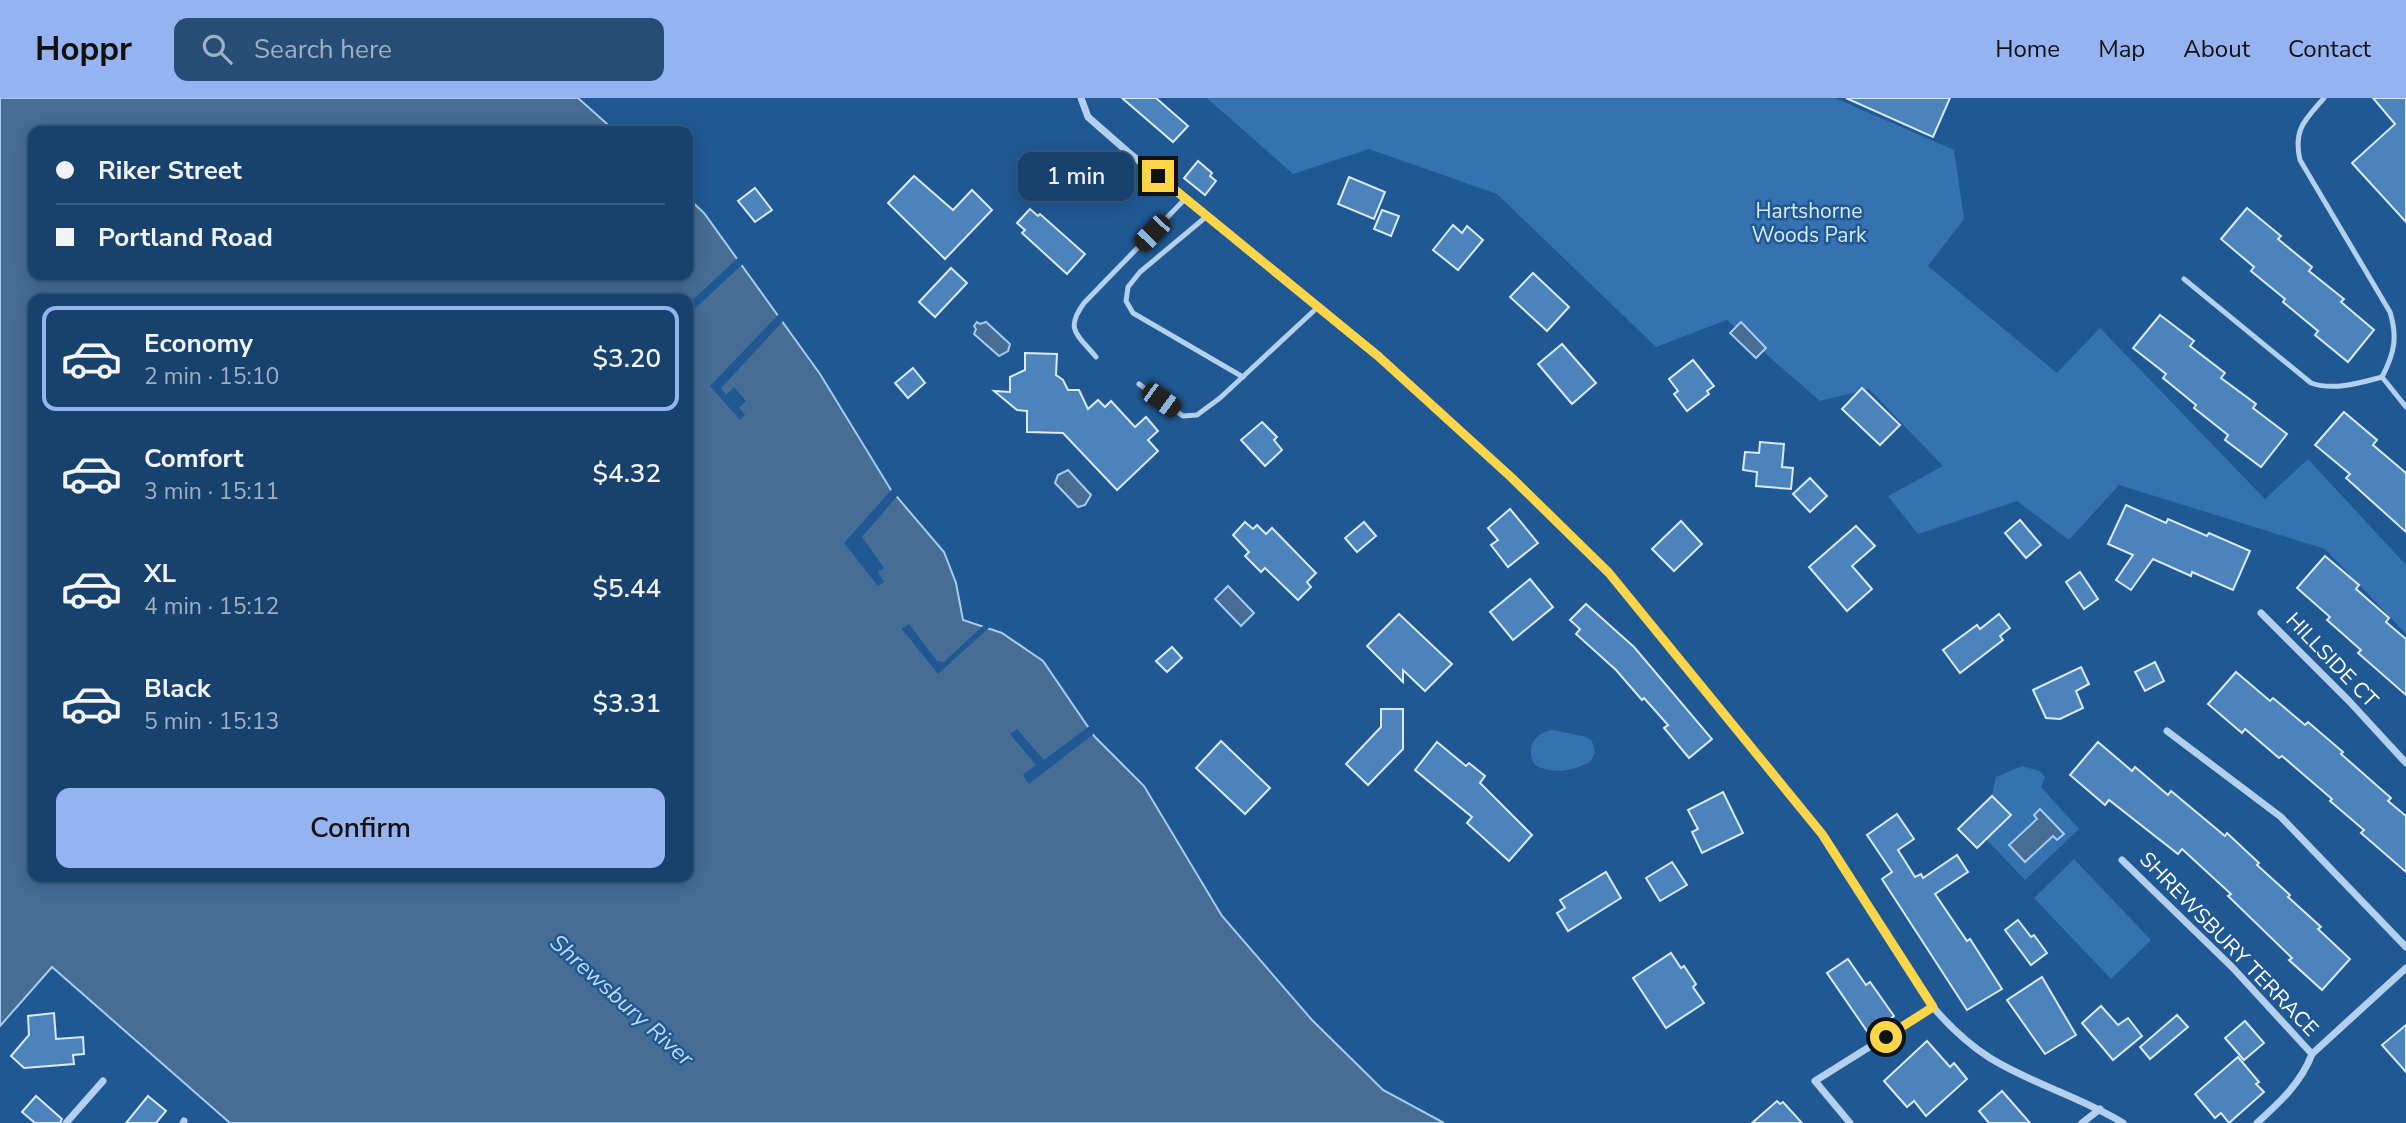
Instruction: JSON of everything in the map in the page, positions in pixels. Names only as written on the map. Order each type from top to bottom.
[{"type":"street","points":[[1081,98],[1088,117],[1378,356],[1512,478],[1609,573],[1822,834],[1933,1007],[1957,1033],[1990,1059],[2100,1109],[2123,1123]]},
{"type":"street","name":"HILLSIDE CT","points":[[2261,613],[2349,701],[2406,763]]},
{"type":"street","points":[[2167,731],[2281,817],[2406,947]]},
{"type":"street","name":"SHREWSBURY TERRACE","points":[[2122,860],[2233,968],[2312,1054]]},
{"type":"street","points":[[2257,1123],[2283,1100],[2305,1072],[2312,1054],[2406,968]]},
{"type":"street","points":[[1850,1123],[1815,1081],[1933,1007]]},
{"type":"street","points":[[66,1123],[103,1081]]},
{"type":"street","points":[[2082,1123],[2100,1109]]},
{"type":"lane","points":[[2184,279],[2311,383],[2322,387],[2354,384],[2382,377],[2392,358],[2395,329],[2389,312],[2300,160],[2297,146],[2298,133],[2304,122],[2324,98]]},
{"type":"lane","points":[[1096,357],[1074,330],[1074,317],[1084,303],[1186,198]]},
{"type":"lane","points":[[1207,216],[1140,272],[1128,287],[1125,301],[1133,313],[1243,377]]},
{"type":"lane","points":[[1139,384],[1183,416],[1197,415],[1243,377],[1319,306]]},
{"type":"lane","points":[[2382,377],[2406,407]]},
{"type":"green space","name":"Hartshorne Woods Park","points":[[1207,98],[1835,98],[1954,150],[1964,219],[1928,266],[2057,373],[2100,328],[2265,499],[2308,459],[2406,565],[2406,634],[2325,549],[2119,485],[2069,540],[2017,501],[1918,534],[1888,496],[1943,466],[1869,389],[1820,401],[1727,320],[1656,347],[1497,194],[1369,149],[1293,174]]},
{"type":"green space","points":[[1553,730],[1586,737],[1592,741],[1595,753],[1590,762],[1562,771],[1535,765],[1531,753],[1533,742],[1541,734]]},
{"type":"green space","points":[[2022,766],[2039,771],[2045,777],[2041,787],[2079,829],[2025,880],[1986,839],[1958,829],[1992,796],[1996,777]]},
{"type":"green space","points":[[2074,859],[2151,940],[2111,979],[2034,898]]},
{"type":"water","name":"Shrewsbury River","points":[[0,98],[578,98],[609,126],[28,126],[28,280],[693,280],[693,203],[704,213],[820,374],[891,490],[944,552],[956,583],[963,620],[1002,633],[1043,661],[1095,737],[1144,786],[1222,916],[1312,1020],[1383,1090],[1444,1123],[230,1123],[52,967],[0,1026]]},
{"type":"water","points":[[977,322],[986,322],[1010,344],[1008,351],[999,356],[974,334]]},
{"type":"water","points":[[1741,322],[1766,348],[1756,358],[1730,333]]},
{"type":"water","points":[[1068,470],[1091,495],[1085,505],[1078,507],[1055,483],[1058,475]]},
{"type":"water","points":[[1228,586],[1254,613],[1241,626],[1215,599]]},
{"type":"water","points":[[2040,809],[2064,834],[2057,840],[2053,836],[2025,862],[2009,845],[2037,819],[2034,815]]},
{"type":"pier","points":[[740,256],[744,263],[693,310],[693,299]]},
{"type":"pier","points":[[780,313],[785,319],[721,388],[726,395],[734,387],[746,401],[739,408],[745,415],[740,420],[710,386]]},
{"type":"pier","points":[[894,487],[899,494],[862,537],[884,568],[878,572],[884,582],[878,586],[844,543]]},
{"type":"pier","points":[[909,624],[937,661],[944,662],[985,624],[991,626],[938,674],[902,629]]},
{"type":"pier","points":[[1091,725],[1096,732],[1029,784],[1023,775],[1036,765],[1010,734],[1017,729],[1044,760]]},
{"type":"building","points":[[1122,98],[1156,98],[1188,126],[1173,142]]},
{"type":"building","points":[[1846,98],[1950,98],[1933,137]]},
{"type":"building","points":[[2373,98],[2406,98],[2406,222],[2352,163],[2395,124]]},
{"type":"building","points":[[1198,161],[1212,173],[1210,176],[1216,181],[1205,195],[1184,178]]},
{"type":"building","points":[[914,176],[953,210],[972,190],[992,210],[945,259],[888,203]]},
{"type":"building","points":[[1349,177],[1385,192],[1374,219],[1338,204]]},
{"type":"building","points":[[755,188],[772,210],[755,222],[738,201]]},
{"type":"building","points":[[2247,208],[2281,236],[2278,239],[2312,267],[2309,271],[2344,299],[2341,302],[2374,330],[2348,362],[2315,335],[2318,331],[2283,302],[2285,299],[2251,271],[2254,267],[2221,239]]},
{"type":"building","points":[[1030,209],[1038,216],[1040,214],[1085,254],[1067,274],[1022,233],[1025,230],[1017,223]]},
{"type":"building","points":[[1382,210],[1399,216],[1391,236],[1374,229]]},
{"type":"building","points":[[1453,225],[1462,233],[1467,226],[1483,240],[1458,270],[1433,250]]},
{"type":"building","points":[[951,268],[967,283],[935,317],[919,302]]},
{"type":"building","points":[[1533,273],[1569,307],[1547,331],[1510,297]]},
{"type":"building","points":[[2160,315],[2194,341],[2190,346],[2225,373],[2221,378],[2256,404],[2253,408],[2287,434],[2261,467],[2225,440],[2228,435],[2194,408],[2196,405],[2163,378],[2166,374],[2133,348]]},
{"type":"building","points":[[1562,344],[1596,383],[1572,404],[1538,364]]},
{"type":"building","points":[[1025,353],[1057,354],[1056,375],[1063,380],[1068,390],[1079,390],[1088,409],[1098,400],[1105,407],[1111,401],[1135,427],[1146,417],[1158,431],[1148,440],[1158,451],[1117,490],[1063,433],[1027,432],[1027,411],[1017,410],[994,391],[1010,392],[1010,377],[1025,370]]},
{"type":"building","points":[[1693,360],[1714,386],[1707,391],[1709,394],[1687,411],[1674,394],[1678,391],[1669,379]]},
{"type":"building","points":[[913,368],[925,383],[908,398],[895,383]]},
{"type":"building","points":[[1862,388],[1900,425],[1880,445],[1842,409]]},
{"type":"building","points":[[2344,412],[2377,440],[2373,445],[2406,473],[2406,532],[2346,478],[2350,474],[2315,445]]},
{"type":"building","points":[[1262,422],[1277,437],[1274,440],[1282,450],[1265,466],[1241,440]]},
{"type":"building","points":[[1760,442],[1784,444],[1782,467],[1793,468],[1791,489],[1756,486],[1757,472],[1743,470],[1745,452],[1759,453]]},
{"type":"building","points":[[1810,478],[1827,496],[1810,512],[1793,494]]},
{"type":"building","points":[[2126,505],[2166,523],[2168,519],[2250,551],[2233,590],[2192,572],[2191,576],[2153,559],[2131,590],[2116,580],[2133,555],[2108,544]]},
{"type":"building","points":[[1510,509],[1538,543],[1508,567],[1491,545],[1498,540],[1488,528]]},
{"type":"building","points":[[2020,520],[2041,545],[2026,558],[2005,533]]},
{"type":"building","points":[[1681,521],[1702,544],[1674,571],[1652,549]]},
{"type":"building","points":[[1245,522],[1253,529],[1257,525],[1266,534],[1272,528],[1316,573],[1307,582],[1311,587],[1298,600],[1265,568],[1261,572],[1245,556],[1249,552],[1233,535]]},
{"type":"building","points":[[1364,522],[1376,536],[1357,552],[1345,538]]},
{"type":"building","points":[[1856,526],[1875,546],[1852,566],[1872,589],[1847,611],[1809,567]]},
{"type":"building","points":[[2325,556],[2359,585],[2356,589],[2389,618],[2386,622],[2406,639],[2406,695],[2358,653],[2361,650],[2327,620],[2330,617],[2297,588]]},
{"type":"building","points":[[2080,572],[2098,599],[2084,609],[2066,582]]},
{"type":"building","points":[[1530,579],[1553,607],[1513,640],[1490,612]]},
{"type":"building","points":[[1586,604],[1634,647],[1712,739],[1689,758],[1664,728],[1668,725],[1644,698],[1642,700],[1616,670],[1576,634],[1580,629],[1570,620]]},
{"type":"building","points":[[1399,614],[1452,664],[1425,691],[1403,670],[1403,682],[1367,646]]},
{"type":"building","points":[[1999,614],[2010,628],[2000,636],[2003,640],[1960,673],[1943,650],[1977,625],[1980,629]]},
{"type":"building","points":[[1172,647],[1182,658],[1167,672],[1156,661]]},
{"type":"building","points":[[2155,662],[2164,681],[2145,691],[2135,672]]},
{"type":"building","points":[[2081,667],[2089,684],[2076,691],[2083,708],[2060,719],[2046,718],[2033,690]]},
{"type":"building","points":[[2236,672],[2270,701],[2273,698],[2305,725],[2308,722],[2391,798],[2388,801],[2406,816],[2406,872],[2361,833],[2364,830],[2330,801],[2332,799],[2282,756],[2279,758],[2245,729],[2242,733],[2208,704]]},
{"type":"building","points":[[1381,709],[1403,709],[1403,749],[1368,785],[1346,764],[1381,727]]},
{"type":"building","points":[[1221,741],[1270,788],[1245,814],[1196,768]]},
{"type":"building","points":[[1437,742],[1466,766],[1469,763],[1485,776],[1480,783],[1532,835],[1509,861],[1467,823],[1472,817],[1415,770]]},
{"type":"building","points":[[2098,742],[2132,771],[2135,767],[2168,795],[2171,791],[2225,836],[2227,833],[2350,959],[2322,990],[2289,960],[2292,958],[2228,896],[2231,894],[2182,849],[2178,854],[2109,800],[2105,805],[2070,775]]},
{"type":"building","points":[[1723,792],[1743,833],[1702,853],[1692,832],[1698,829],[1688,810]]},
{"type":"building","points":[[1992,796],[2011,815],[1977,848],[1958,829]]},
{"type":"building","points":[[1897,814],[1914,839],[1898,850],[1915,877],[1921,874],[1923,878],[1957,855],[1968,872],[1935,894],[1967,941],[1970,939],[2002,989],[1967,1010],[1882,879],[1892,872],[1867,835]]},
{"type":"building","points":[[1672,862],[1687,885],[1660,901],[1646,878]]},
{"type":"building","points":[[1606,872],[1621,898],[1568,931],[1557,913],[1565,908],[1560,900]]},
{"type":"building","points":[[2018,920],[2031,937],[2034,935],[2047,953],[2031,965],[2005,930]]},
{"type":"building","points":[[1671,953],[1696,984],[1693,987],[1704,1003],[1666,1028],[1633,978]]},
{"type":"building","points":[[1848,959],[1866,985],[1870,982],[1894,1016],[1869,1034],[1827,973]]},
{"type":"building","points":[[2042,977],[2076,1035],[2045,1054],[2007,1000]]},
{"type":"building","points":[[2101,1006],[2118,1025],[2128,1018],[2142,1036],[2113,1060],[2082,1023]]},
{"type":"building","points":[[54,1013],[56,1039],[83,1037],[84,1054],[73,1055],[74,1064],[24,1068],[11,1056],[29,1035],[28,1016]]},
{"type":"building","points":[[2177,1015],[2188,1027],[2150,1059],[2140,1047]]},
{"type":"building","points":[[2245,1021],[2264,1043],[2244,1060],[2225,1038]]},
{"type":"building","points":[[2406,1025],[2406,1072],[2382,1045]]},
{"type":"building","points":[[1927,1041],[1950,1067],[1954,1063],[1967,1079],[1926,1116],[1914,1101],[1907,1107],[1884,1081]]},
{"type":"building","points":[[2238,1057],[2264,1092],[2229,1123],[2221,1113],[2215,1118],[2195,1094]]},
{"type":"building","points":[[2002,1091],[2030,1123],[1989,1123],[1979,1111]]},
{"type":"building","points":[[36,1096],[62,1119],[60,1123],[35,1123],[22,1112]]},
{"type":"building","points":[[148,1096],[166,1111],[156,1123],[126,1123]]},
{"type":"building","points":[[1777,1101],[1780,1104],[1783,1102],[1802,1123],[1752,1123]]},
{"type":"route","points":[[1158,176],[1378,356],[1512,478],[1609,573],[1822,834],[1933,1007],[1886,1037]]}]
